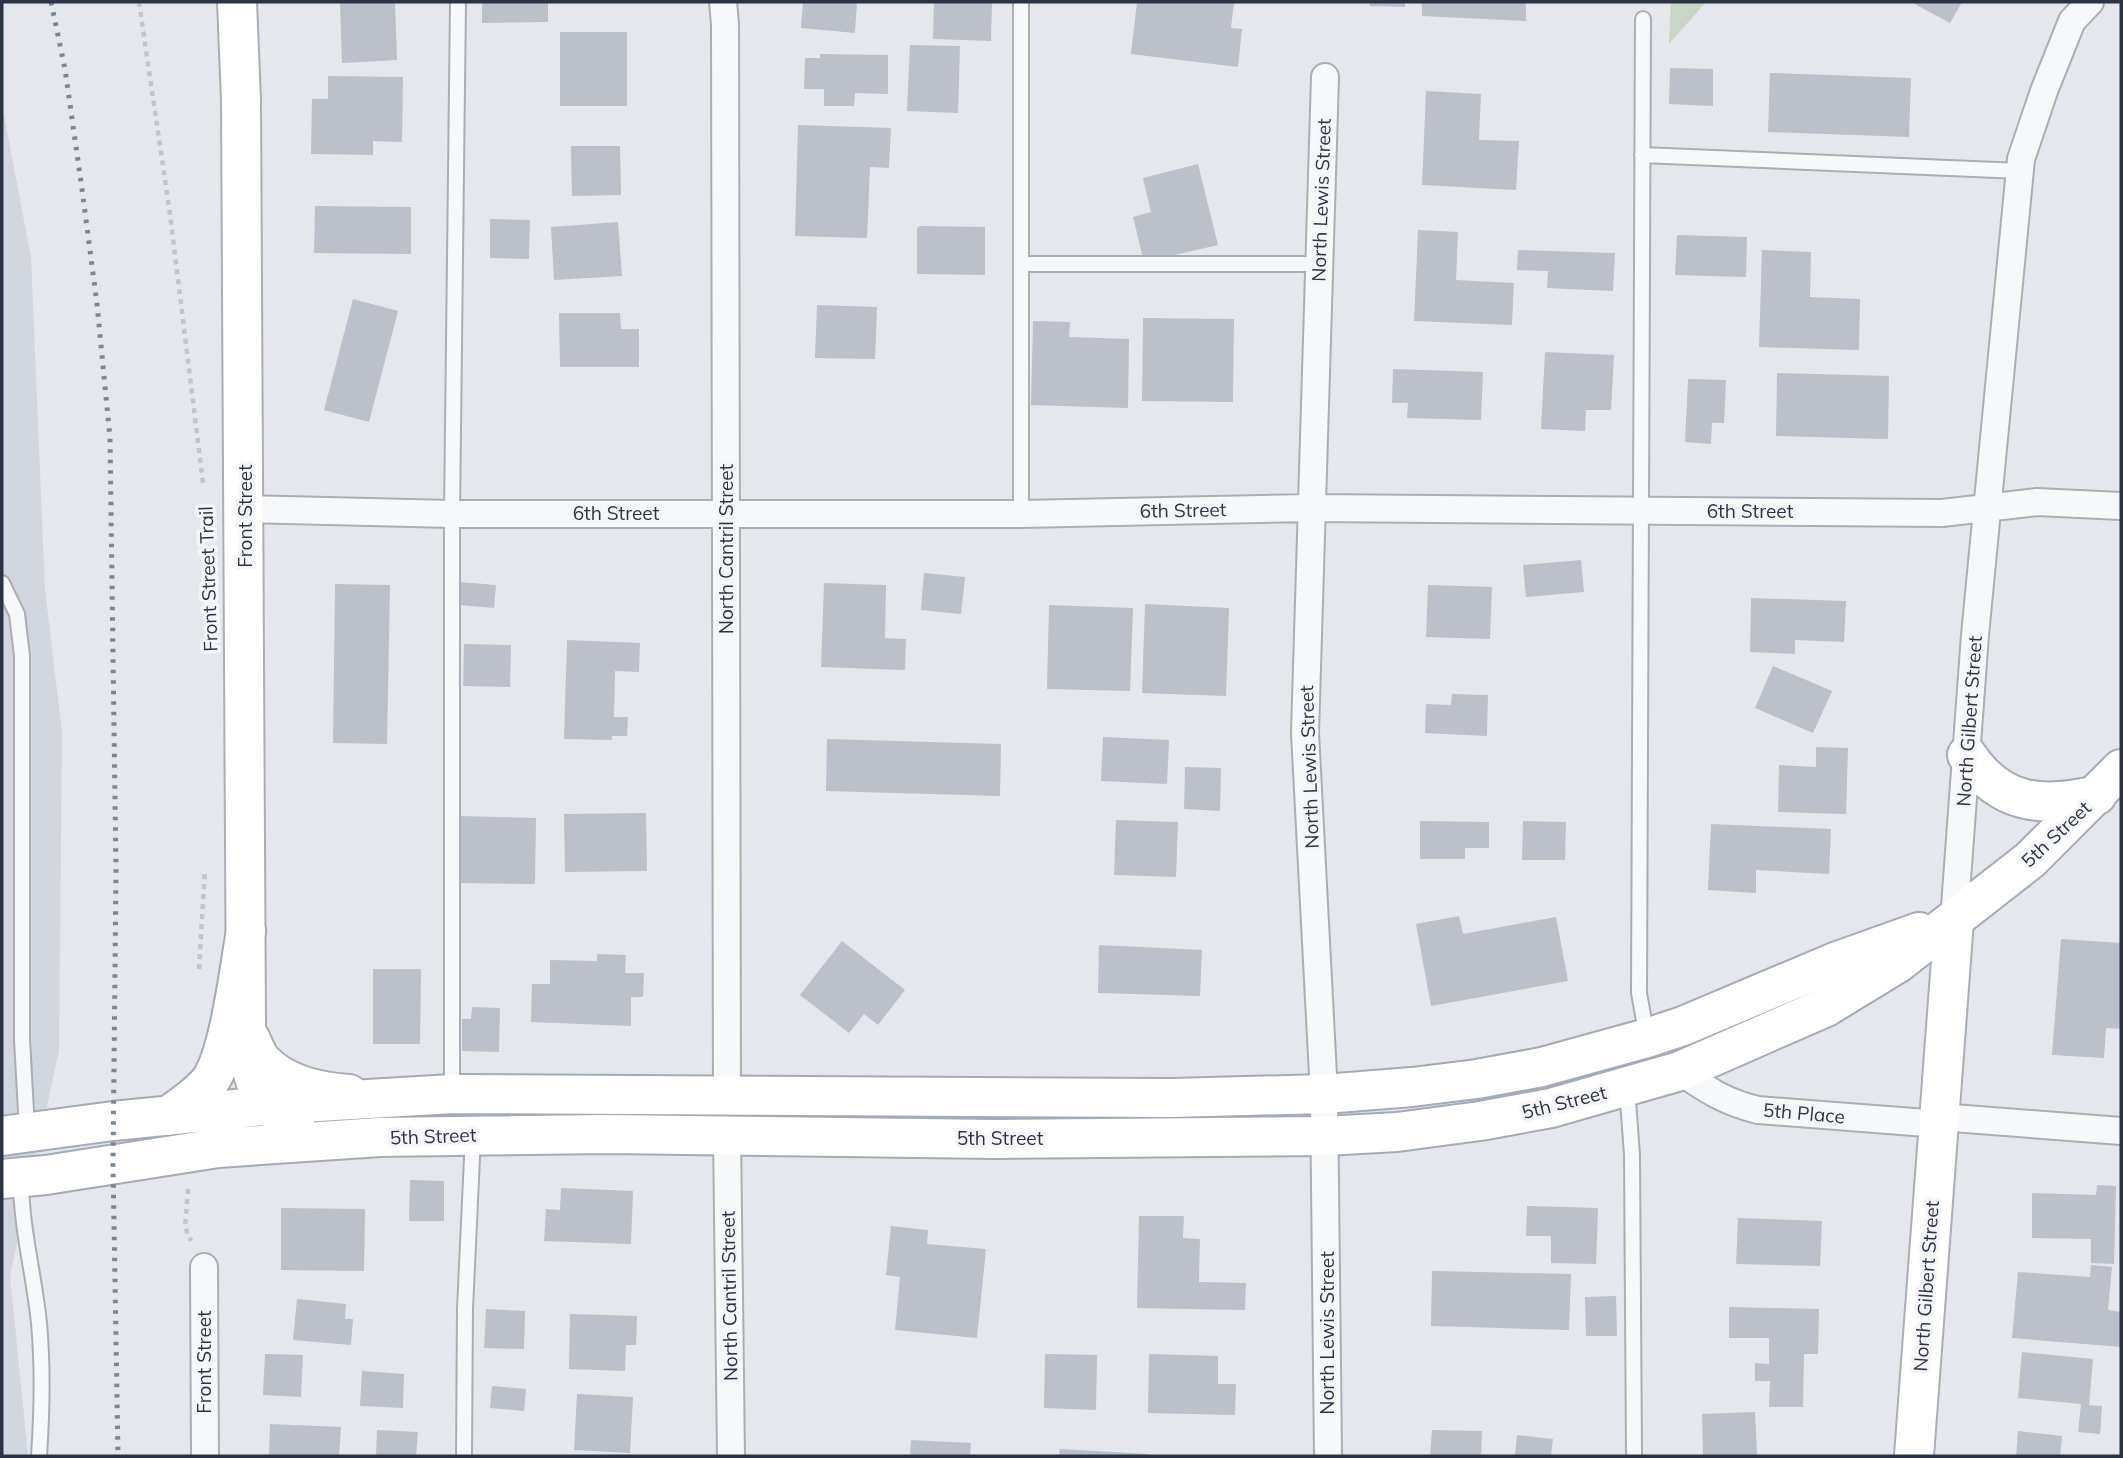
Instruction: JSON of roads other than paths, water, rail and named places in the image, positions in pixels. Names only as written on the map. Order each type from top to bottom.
[{"type":"main road","name":"Front Street","points":[[237,2],[241,100],[245,509],[246,1030],[253,1073],[268,1105]]},
{"type":"main road","points":[[1967,755],[1989,782],[2003,792],[2024,800],[2055,802],[2109,782]]},
{"type":"main road","name":"5th Street","points":[[12,1179],[228,1147],[380,1137],[727,1135],[995,1139],[1325,1136],[1398,1132],[1551,1108],[1680,1071],[1826,1007],[1898,963],[2030,860],[2109,782]]},
{"type":"main road","name":"5th Street","points":[[15,1134],[268,1105],[452,1094],[1171,1098],[1324,1094],[1477,1079],[1542,1067],[1647,1038],[1695,1021],[1835,962],[1954,920]]},
{"type":"main road","name":"North Gilbert Street","points":[[1914,1456],[1954,920]]},
{"type":"main road","points":[[168,1116],[200,1092],[219,1063],[246,931]]},
{"type":"main road","name":"Front Street","points":[[246,1030],[261,1060],[279,1075],[306,1087],[331,1092],[407,1097]]},
{"type":"main road","points":[[268,1105],[286,1119],[305,1127],[380,1137]]},
{"type":"street","name":"North Cantril Street","points":[[723,2],[727,1096]]},
{"type":"street","name":"North Gilbert Street","points":[[1954,920],[1987,508],[2021,159],[2072,21],[2090,2]]},
{"type":"street","name":"North Lewis Street","points":[[1325,77],[1305,733],[1324,1094],[1328,1456]]},
{"type":"street","name":"6th Street","points":[[245,509],[452,514],[1021,514],[1312,508],[1941,513],[2037,502],[2121,506]]},
{"type":"street","name":"5th Place","points":[[1680,1071],[1732,1104],[1758,1110],[2121,1131]]},
{"type":"street","name":"North Cantril Street","points":[[727,1135],[731,1456]]},
{"type":"street","name":"Front Street","points":[[204,1267],[205,1456]]},
{"type":"lane","points":[[452,1094],[452,514],[458,2]]},
{"type":"lane","points":[[1021,2],[1021,514]]},
{"type":"lane","points":[[1643,19],[1639,993],[1647,1038]]},
{"type":"lane","points":[[1642,155],[2020,171]]},
{"type":"lane","points":[[1021,264],[1319,264]]},
{"type":"lane","points":[[2,583],[17,614],[22,656],[22,1039],[15,1134]]},
{"type":"lane","points":[[1627,1086],[1632,1155],[1634,1456]]},
{"type":"lane","points":[[464,1456],[465,1309],[473,1135]]},
{"type":"lane","points":[[12,1179],[24,1232],[38,1322],[43,1402],[39,1456]]},
{"type":"railway","points":[[51,2],[65,69],[82,189],[110,438],[116,871],[113,1165],[118,1456]]}]
